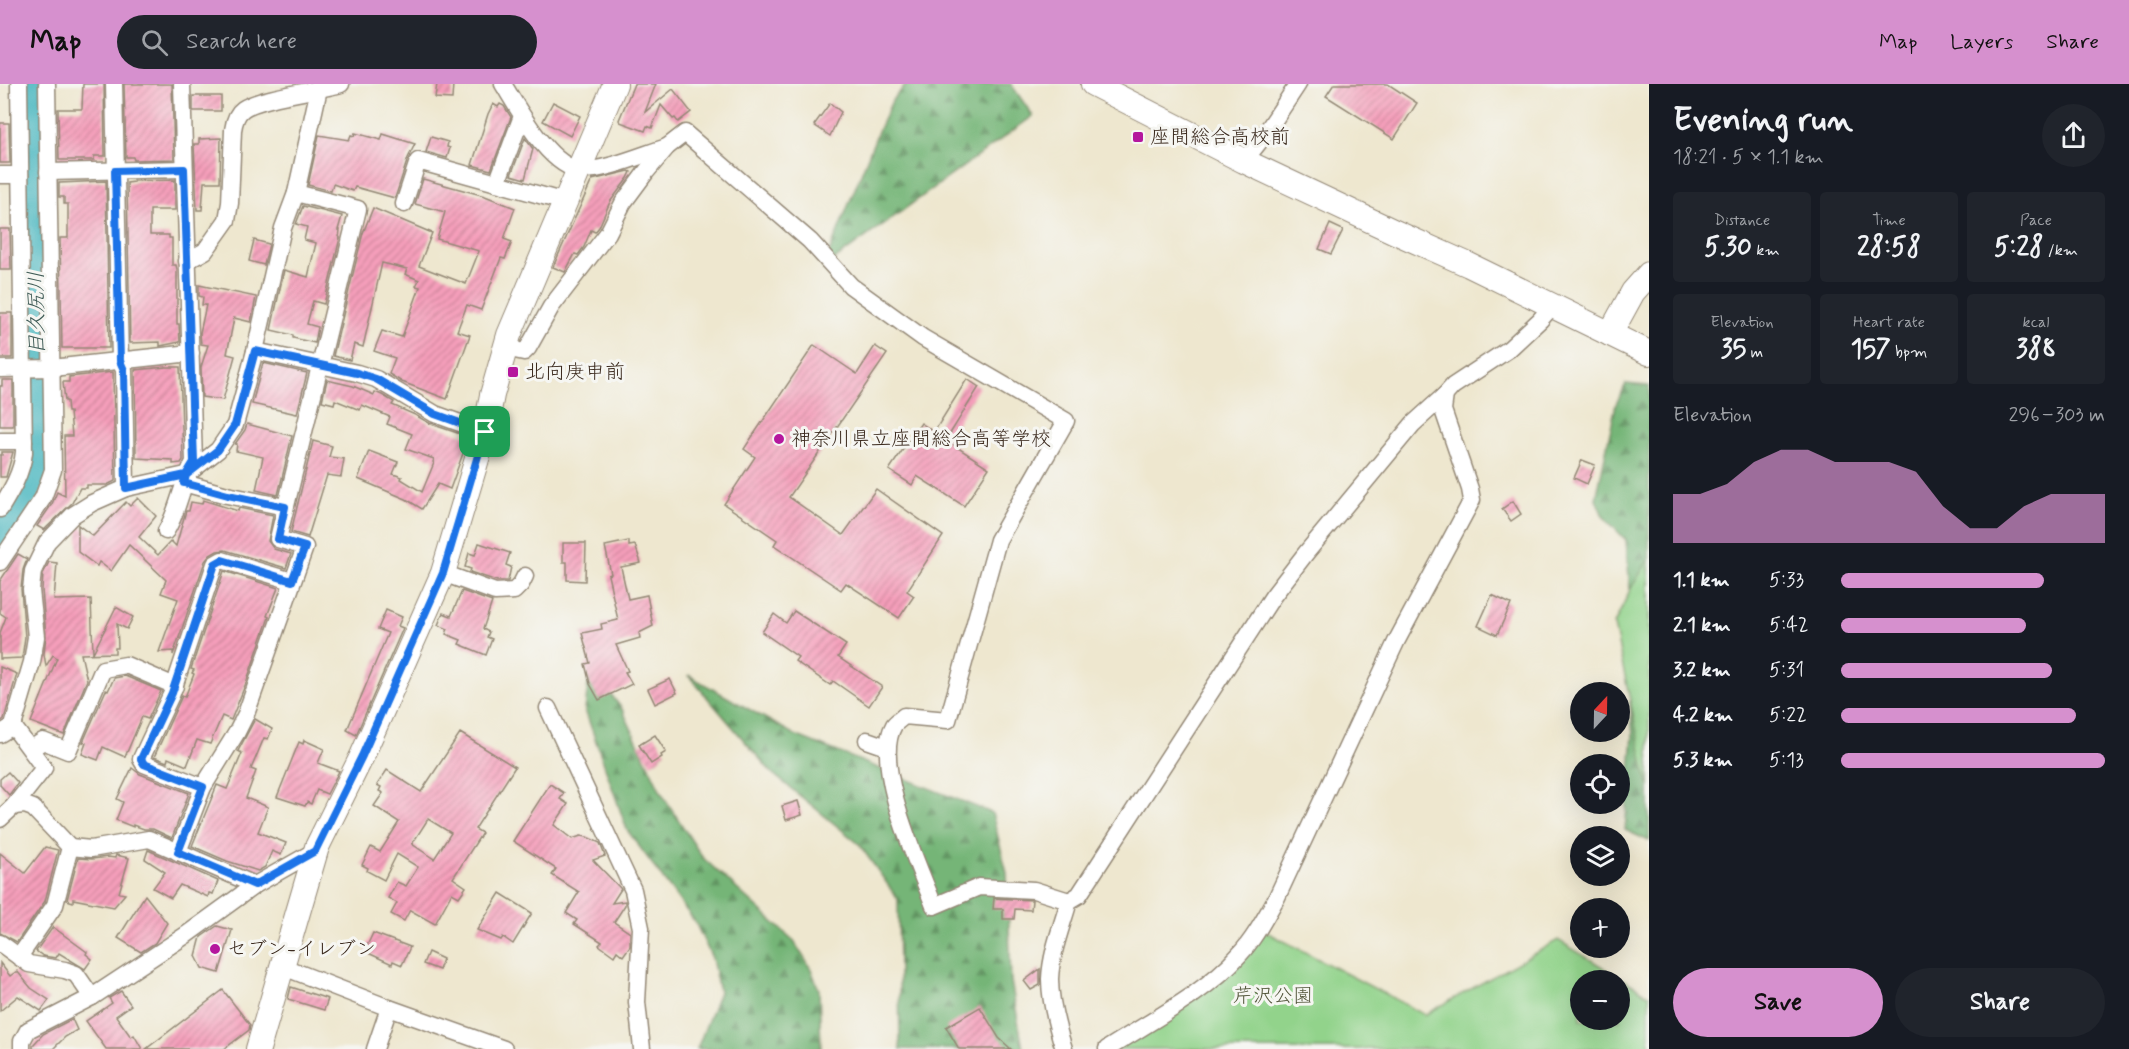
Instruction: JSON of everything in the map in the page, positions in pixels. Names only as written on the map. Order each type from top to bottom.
[{"type":"street","points":[[0,508],[12,490],[23,463],[24,441],[26,368],[19,84]]},
{"type":"street","points":[[0,562],[43,498],[53,470],[47,84]]},
{"type":"street","points":[[114,84],[120,361],[124,370],[126,488]]},
{"type":"street","points":[[166,531],[172,521],[185,479],[194,462],[182,84]]},
{"type":"street","points":[[187,261],[205,251],[227,220],[233,130],[235,120],[241,110],[263,92],[341,84]]},
{"type":"street","points":[[503,84],[522,116],[543,144],[565,163],[579,170],[594,170],[668,147]]},
{"type":"street","points":[[258,1049],[315,851],[362,756],[443,573],[485,432],[505,348],[523,298],[615,84]]},
{"type":"street","points":[[1093,84],[1244,161],[1469,265],[1649,353]]},
{"type":"street","points":[[1244,161],[1298,84]]},
{"type":"street","points":[[185,479],[218,450],[235,425],[255,351],[283,228],[296,194],[319,87]]},
{"type":"street","points":[[497,183],[522,116]]},
{"type":"street","points":[[505,348],[524,352],[528,348],[552,307],[608,233],[624,203],[646,172],[668,147],[685,133],[810,242],[851,286],[923,338],[1066,421],[998,540],[948,720],[904,716],[894,724],[887,747],[891,788],[934,906],[979,887],[1034,890],[1069,901]]},
{"type":"street","points":[[404,204],[418,161],[565,202]]},
{"type":"street","points":[[48,172],[184,169]]},
{"type":"street","points":[[0,175],[20,175]]},
{"type":"street","points":[[178,852],[203,787],[246,714],[305,547],[278,539],[358,209],[296,194]]},
{"type":"street","points":[[1610,334],[1633,292],[1649,274]]},
{"type":"street","points":[[1064,1049],[1056,1023],[1050,980],[1056,945],[1069,901],[1079,895],[1274,596],[1299,562],[1413,424],[1454,386],[1509,349],[1552,306]]},
{"type":"street","points":[[255,351],[376,379],[435,414],[485,432]]},
{"type":"street","points":[[0,369],[50,368],[191,352]]},
{"type":"street","points":[[1107,1049],[1188,998],[1215,978],[1239,956],[1277,897],[1396,642],[1472,500],[1443,410],[1445,395]]},
{"type":"street","points":[[0,441],[24,441]]},
{"type":"street","points":[[0,819],[14,806],[44,768],[31,749],[6,730],[32,662],[36,637],[31,590],[33,571],[47,542],[73,515],[92,503],[126,488],[185,479],[228,495],[285,507]]},
{"type":"street","points":[[23,527],[47,542]]},
{"type":"street","points":[[203,787],[144,764],[141,759],[175,686],[215,564],[222,560],[292,581]]},
{"type":"street","points":[[443,573],[495,592],[514,591],[525,576]]},
{"type":"street","points":[[31,749],[43,741],[68,751],[103,669],[126,665],[175,686]]},
{"type":"street","points":[[548,708],[633,890],[641,928],[637,1002],[642,1049]]},
{"type":"street","points":[[867,740],[887,747]]},
{"type":"street","points":[[14,806],[25,805],[33,808],[70,847],[91,849],[149,839],[255,885]]},
{"type":"street","points":[[19,957],[55,905],[70,847]]},
{"type":"street","points":[[22,1049],[22,1041],[28,1030],[92,997],[186,935],[255,885],[315,851]]},
{"type":"street","points":[[0,943],[29,964],[76,974],[92,997]]},
{"type":"street","points":[[281,966],[504,1049]]},
{"type":"street","points":[[375,1049],[389,1008]]},
{"type":"green space","points":[[907,84],[1011,84],[1033,116],[823,268],[879,129],[893,99]]},
{"type":"green space","points":[[1626,384],[1649,386],[1649,841],[1630,832],[1630,826],[1625,826],[1626,814],[1630,814],[1633,735],[1630,682],[1614,625],[1630,590],[1626,540],[1603,516],[1596,499],[1616,404]]},
{"type":"green space","points":[[1649,559],[1649,789],[1630,700],[1630,682],[1626,682],[1614,625],[1630,590]]},
{"type":"green space","points":[[590,667],[622,709],[662,794],[702,857],[793,940],[811,969],[819,990],[821,1049],[697,1049],[719,992],[712,958],[695,922],[627,830],[585,710]]},
{"type":"green space","points":[[688,675],[795,735],[992,813],[1007,873],[1011,981],[1023,1049],[900,1049],[898,899],[859,844],[772,773]]},
{"type":"green space","name":"芹沢公園","points":[[1259,928],[1425,1015],[1558,940],[1570,947],[1570,958],[1588,958],[1608,970],[1570,970],[1570,1030],[1630,1030],[1630,984],[1649,995],[1649,1049],[1107,1049],[1188,998]]},
{"type":"building","points":[[83,84],[104,84],[105,156],[94,156],[94,160],[59,160],[58,109],[82,109]]},
{"type":"building","points":[[124,84],[172,84],[174,159],[134,160],[133,157],[126,157]]},
{"type":"building","points":[[437,84],[453,84],[452,99],[435,98]]},
{"type":"building","points":[[634,84],[656,84],[645,112],[673,89],[691,112],[678,122],[661,105],[652,128],[647,126],[645,131],[620,122]]},
{"type":"building","points":[[1334,84],[1388,84],[1417,103],[1394,139],[1326,96]]},
{"type":"building","points":[[193,96],[221,96],[221,111],[193,111]]},
{"type":"building","points":[[553,102],[580,116],[570,136],[543,121]]},
{"type":"building","points":[[830,103],[841,112],[830,136],[814,125]]},
{"type":"building","points":[[493,104],[498,107],[500,104],[504,106],[511,117],[491,170],[472,165]]},
{"type":"building","points":[[0,123],[9,123],[10,163],[0,163]]},
{"type":"building","points":[[355,133],[381,140],[383,134],[415,144],[395,198],[355,187],[353,191],[333,184],[331,191],[308,185],[319,135],[349,140]]},
{"type":"building","points":[[431,137],[448,142],[447,147],[450,148],[447,158],[426,152]]},
{"type":"building","points":[[221,138],[220,182],[204,182],[202,210],[197,210],[194,144],[199,144],[199,139]]},
{"type":"building","points":[[525,138],[533,149],[525,179],[511,175]]},
{"type":"building","points":[[631,172],[628,178],[610,202],[599,227],[595,232],[591,230],[584,247],[578,255],[575,254],[565,272],[553,267],[592,180]]},
{"type":"building","points":[[423,179],[485,196],[515,208],[504,239],[512,242],[505,259],[501,258],[481,310],[467,305],[457,331],[470,335],[447,399],[402,382],[389,374],[395,358],[374,351],[382,331],[402,337],[420,287],[416,286],[419,280],[405,274],[407,269],[382,263],[363,347],[354,344],[350,360],[333,356],[363,233],[373,208],[432,233],[419,266],[466,284],[479,251],[437,239],[445,212],[415,204]]},
{"type":"building","points":[[175,180],[175,210],[150,210],[150,235],[169,235],[169,238],[172,238],[172,265],[176,265],[177,269],[177,324],[179,324],[180,342],[160,346],[160,342],[130,343],[127,183]]},
{"type":"building","points":[[106,181],[109,348],[62,348],[60,238],[68,238],[68,204],[64,204],[64,197],[59,197],[59,183]]},
{"type":"building","points":[[303,206],[342,216],[338,230],[340,230],[340,238],[324,304],[313,301],[307,324],[318,327],[315,343],[271,330],[284,270],[308,277],[316,243],[304,240],[307,227],[296,224]]},
{"type":"building","points":[[1330,224],[1343,230],[1331,254],[1319,249]]},
{"type":"building","points":[[0,229],[10,229],[11,270],[0,270]]},
{"type":"building","points":[[254,240],[269,244],[264,265],[249,261]]},
{"type":"building","points":[[199,285],[256,297],[251,322],[234,318],[227,354],[235,356],[223,400],[202,397],[201,367],[208,345],[201,344],[200,333],[206,305],[202,305],[203,297],[199,296]]},
{"type":"building","points":[[0,313],[12,313],[12,358],[0,358]]},
{"type":"building","points":[[814,345],[857,374],[875,346],[887,354],[789,497],[843,535],[876,489],[943,536],[907,591],[914,596],[899,618],[846,583],[841,590],[774,545],[777,540],[724,504],[755,457],[744,449]]},
{"type":"building","points":[[263,363],[307,373],[297,414],[252,404]]},
{"type":"building","points":[[180,367],[183,460],[181,463],[173,464],[173,460],[136,458],[135,370]]},
{"type":"building","points":[[113,372],[115,481],[107,485],[87,485],[87,488],[80,488],[72,503],[44,530],[37,526],[57,492],[65,496],[64,436],[72,436],[70,412],[68,412],[67,401],[65,401],[63,382],[69,382],[69,377]]},
{"type":"building","points":[[967,379],[979,387],[946,440],[989,468],[964,506],[917,476],[912,485],[889,470],[921,423],[934,432]]},
{"type":"building","points":[[2,380],[13,380],[13,426],[0,426]]},
{"type":"building","points":[[327,380],[353,386],[374,395],[375,392],[394,402],[392,405],[431,424],[469,437],[450,489],[438,484],[422,509],[406,499],[358,479],[369,451],[398,462],[393,474],[402,477],[401,479],[422,492],[434,459],[406,449],[412,434],[387,424],[390,417],[362,405],[360,410],[335,400],[334,404],[322,401]]},
{"type":"building","points":[[247,424],[292,436],[278,495],[256,490],[263,457],[236,451],[237,444],[235,444]]},
{"type":"building","points":[[313,441],[332,446],[329,457],[344,459],[341,477],[327,475],[308,537],[291,532]]},
{"type":"building","points":[[2,452],[13,452],[6,477],[0,477]]},
{"type":"building","points":[[1582,460],[1595,465],[1587,484],[1574,478]]},
{"type":"building","points":[[138,498],[156,516],[139,537],[158,555],[171,541],[176,546],[186,511],[189,511],[191,502],[202,504],[203,500],[238,511],[239,508],[273,515],[268,541],[274,549],[291,554],[286,568],[225,550],[210,555],[205,561],[173,655],[173,651],[159,652],[178,599],[161,593],[166,580],[129,545],[111,571],[99,562],[97,566],[78,552],[78,525],[93,536],[126,502],[130,506]]},
{"type":"building","points":[[1513,501],[1521,514],[1511,521],[1502,509]]},
{"type":"building","points":[[629,541],[629,546],[635,545],[641,563],[621,567],[628,599],[647,595],[653,626],[639,633],[640,638],[616,645],[628,671],[625,672],[632,684],[599,700],[590,684],[585,664],[590,663],[582,633],[602,629],[601,624],[618,620],[608,575],[611,574],[605,546]]},
{"type":"building","points":[[479,543],[510,553],[506,565],[511,567],[508,581],[497,581],[470,572],[471,569],[465,567],[469,553],[475,555]]},
{"type":"building","points":[[563,543],[586,543],[585,581],[567,580],[567,562],[563,562]]},
{"type":"building","points":[[18,554],[27,559],[21,589],[25,637],[22,658],[0,659],[0,633],[6,617],[0,613],[0,581]]},
{"type":"building","points":[[49,562],[57,563],[54,600],[91,599],[93,653],[116,607],[133,617],[127,629],[117,624],[118,648],[115,648],[115,653],[81,654],[87,680],[64,735],[31,722],[57,658],[53,655],[46,666],[42,590],[43,574]]},
{"type":"building","points":[[224,571],[278,588],[231,720],[222,716],[210,744],[197,740],[187,766],[168,758],[167,762],[154,757],[182,696],[185,697],[194,674],[192,673],[194,670],[191,669]]},
{"type":"building","points":[[462,591],[492,602],[483,629],[489,632],[487,637],[492,639],[486,655],[459,644],[461,640],[446,634],[448,629],[438,625],[443,613],[451,616]]},
{"type":"building","points":[[1492,595],[1511,604],[1497,635],[1478,626]]},
{"type":"building","points":[[386,610],[402,617],[398,626],[403,628],[356,735],[347,730],[388,633],[378,629]]},
{"type":"building","points":[[794,611],[846,645],[838,657],[882,687],[869,706],[833,681],[830,685],[795,661],[798,657],[762,632],[774,614],[786,623]]},
{"type":"building","points":[[0,667],[17,674],[4,719],[0,722]]},
{"type":"building","points":[[125,676],[161,691],[148,719],[142,717],[125,757],[103,747],[98,760],[82,754],[86,743],[83,742],[106,690],[108,691],[114,678]]},
{"type":"building","points":[[670,679],[677,693],[655,704],[648,689]]},
{"type":"building","points":[[255,719],[272,729],[268,739],[264,738],[251,769],[256,771],[246,798],[268,807],[258,832],[286,843],[281,855],[272,851],[265,867],[258,871],[192,846],[217,785],[227,789],[242,753],[238,751]]},
{"type":"building","points":[[460,733],[515,767],[475,829],[482,833],[453,878],[466,887],[459,897],[452,893],[435,924],[410,910],[404,921],[391,914],[397,903],[388,898],[397,882],[406,886],[418,867],[397,854],[384,880],[367,871],[368,868],[362,865],[371,847],[380,852],[399,822],[374,806],[383,793],[379,791],[381,787],[377,785],[387,770],[421,792]],"holes":[[[428,819],[451,833],[434,859],[412,844]]]},
{"type":"building","points":[[655,735],[666,752],[651,764],[639,745]]},
{"type":"building","points":[[304,740],[324,749],[318,763],[339,771],[327,794],[317,790],[311,804],[307,802],[305,806],[277,797],[299,742],[303,744]]},
{"type":"building","points":[[132,768],[140,774],[189,793],[172,838],[153,829],[133,825],[133,827],[116,820],[123,802],[117,799]]},
{"type":"building","points":[[8,772],[18,783],[9,795],[0,785],[0,779]]},
{"type":"building","points":[[550,784],[564,793],[560,799],[568,804],[554,825],[572,839],[581,836],[600,843],[605,856],[593,860],[621,889],[612,903],[625,901],[625,905],[614,922],[630,933],[630,946],[623,956],[617,951],[614,956],[599,945],[602,942],[574,924],[577,920],[566,913],[579,892],[552,875],[556,869],[513,841]]},
{"type":"building","points":[[798,801],[802,815],[786,820],[782,806]]},
{"type":"building","points":[[45,847],[58,850],[45,901],[17,942],[0,933],[0,853],[25,873]]},
{"type":"building","points":[[148,850],[218,881],[213,894],[209,893],[208,897],[180,885],[171,898],[153,888],[165,872],[145,859]]},
{"type":"building","points":[[116,855],[129,858],[119,893],[125,894],[114,907],[73,899],[73,902],[67,900],[78,858],[115,858]]},
{"type":"building","points":[[500,893],[532,913],[513,944],[503,937],[501,940],[477,930]]},
{"type":"building","points":[[145,895],[167,923],[155,943],[141,952],[118,938]]},
{"type":"building","points":[[994,898],[1032,900],[1031,910],[1015,909],[1014,919],[1003,919],[1003,909],[993,909]]},
{"type":"building","points":[[217,926],[232,930],[219,973],[202,968],[196,956],[201,937]]},
{"type":"building","points":[[53,927],[87,952],[86,954],[92,959],[85,969],[59,953],[56,958],[43,956],[36,951]]},
{"type":"building","points":[[373,933],[410,947],[402,965],[393,961],[392,964],[366,952]]},
{"type":"building","points":[[428,952],[443,959],[439,970],[423,964]]},
{"type":"building","points":[[0,963],[10,976],[17,971],[31,988],[49,1000],[41,1011],[18,996],[0,1011]]},
{"type":"building","points":[[1040,969],[1040,985],[1031,990],[1024,981]]},
{"type":"building","points":[[291,987],[328,999],[324,1010],[288,999]]},
{"type":"building","points":[[223,990],[250,1025],[249,1030],[224,1049],[146,1049]]},
{"type":"building","points":[[121,991],[131,1005],[116,1016],[131,1037],[134,1035],[142,1049],[106,1049],[86,1021],[112,1003],[109,998]]},
{"type":"building","points":[[980,1007],[999,1038],[1011,1049],[959,1049],[946,1027]]},
{"type":"building","points":[[72,1019],[77,1030],[65,1037],[53,1049],[33,1049],[33,1045],[43,1034]]},
{"type":"waterway","name":"目久尻川","points":[[0,533],[29,489],[39,459],[34,84]]},
{"type":"place","name":"座間総合高校前","points":[[1138,137]]},
{"type":"place","name":"北向庚申前","points":[[513,372]]},
{"type":"place","name":"神奈川県立座間総合高等学校","points":[[779,439]]},
{"type":"place","name":"セブン-イレブン","points":[[215,949]]},
{"type":"route","points":[[485,432],[435,414],[376,379],[255,351],[235,425],[218,450],[186,475],[194,462],[184,169],[115,171],[120,361],[124,370],[126,488],[186,475],[184,483],[285,507],[278,539],[305,547],[292,581],[222,560],[215,564],[172,693],[141,759],[144,764],[203,787],[178,852],[255,885],[315,851],[362,756],[443,573],[485,432]]}]
